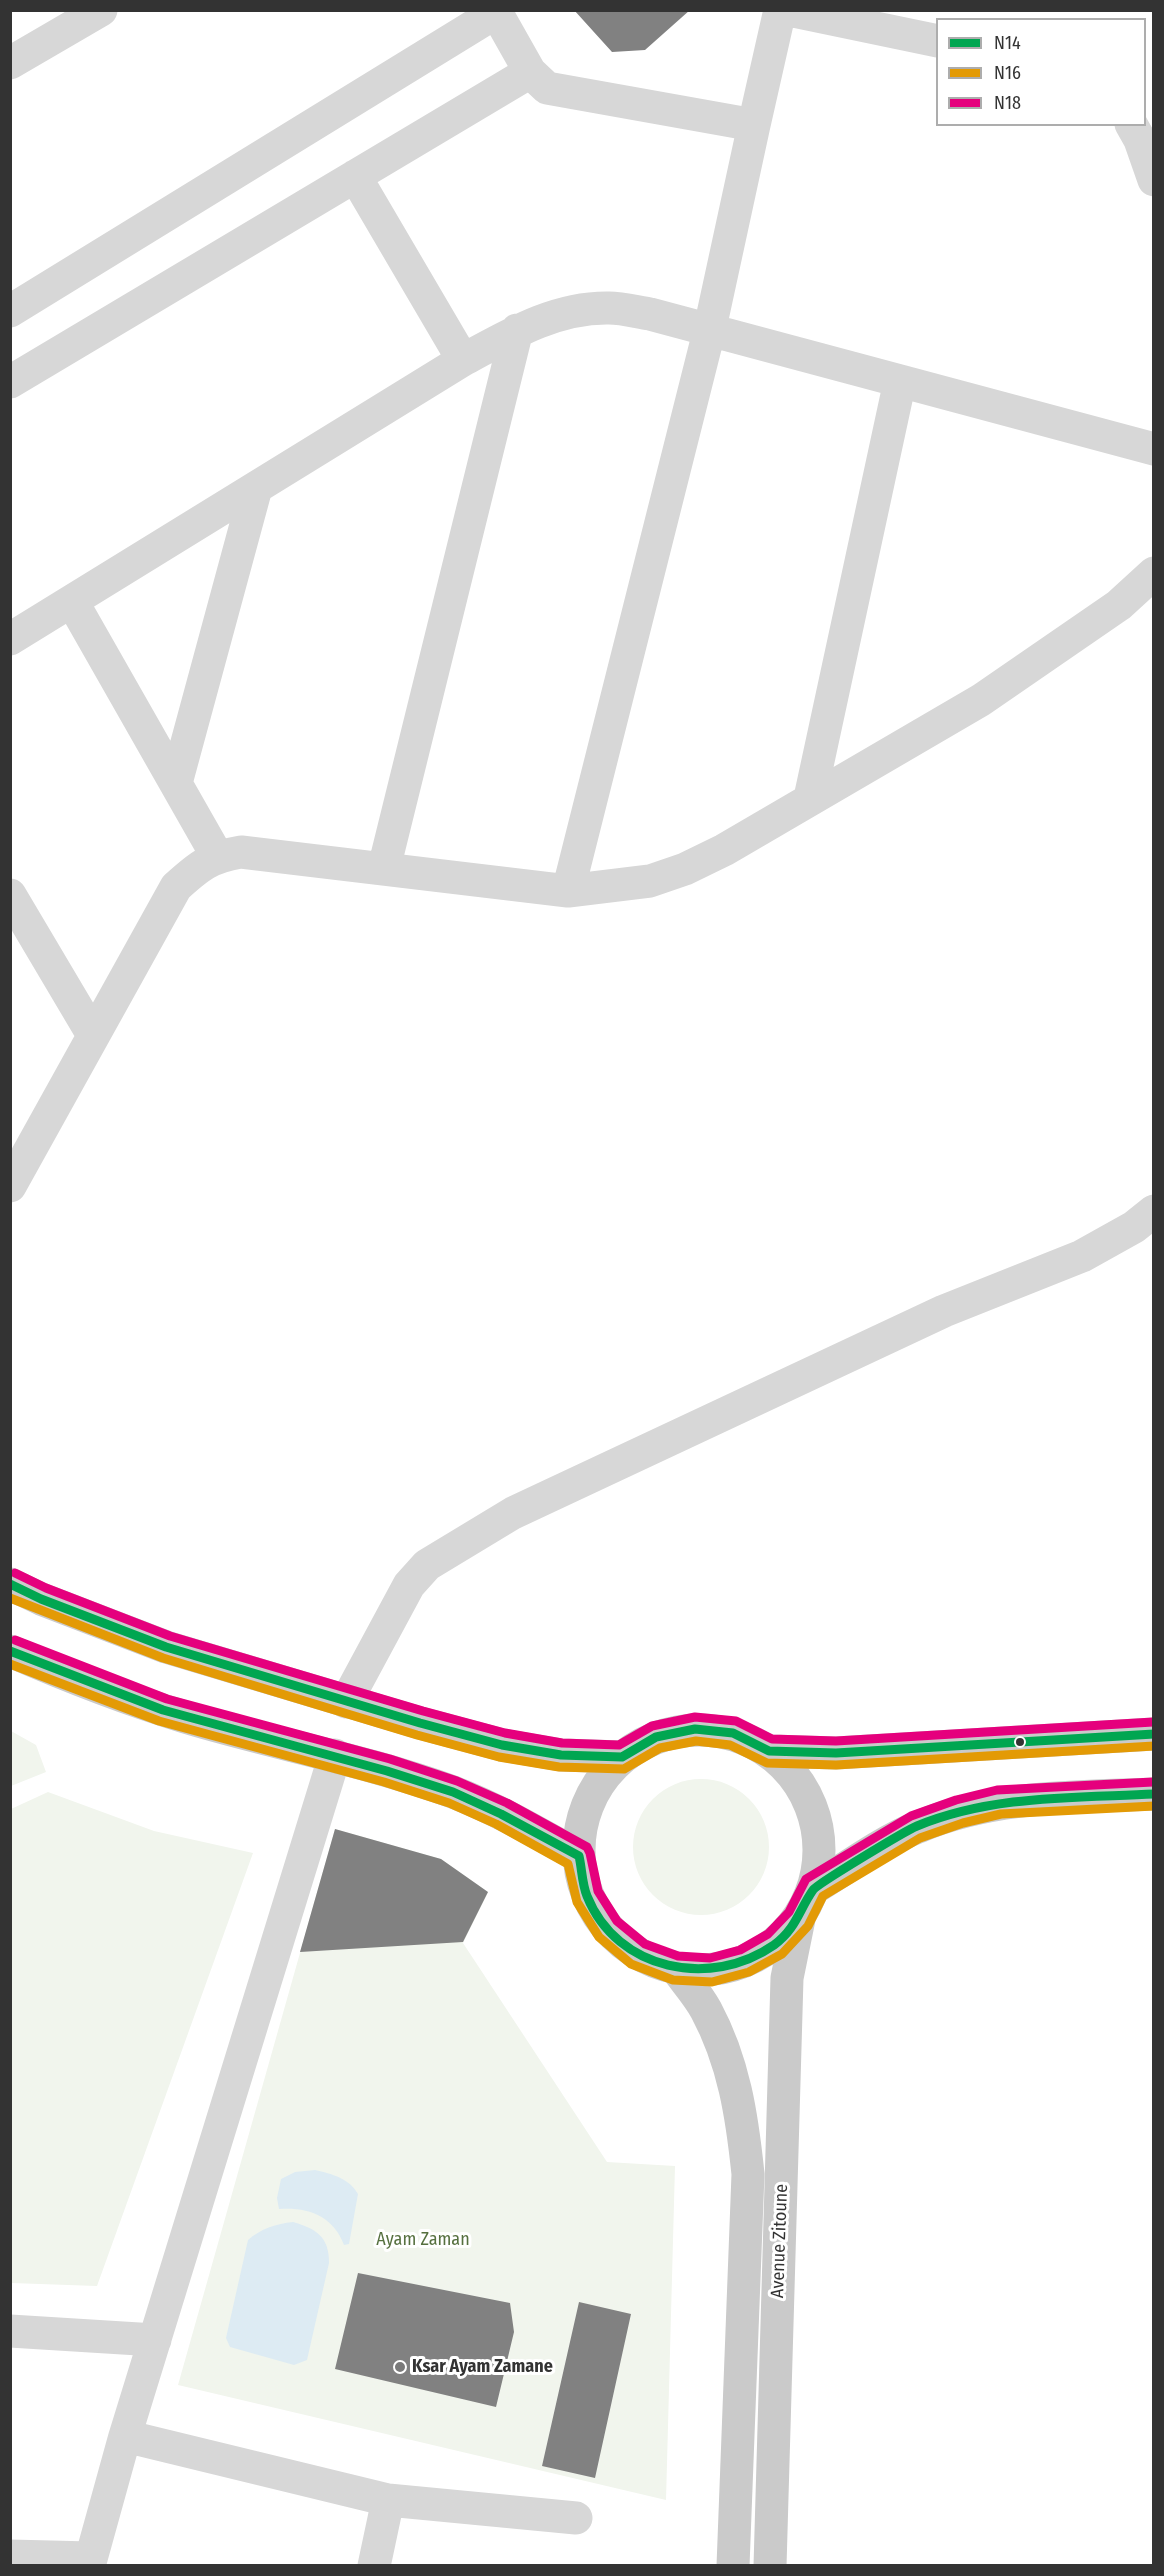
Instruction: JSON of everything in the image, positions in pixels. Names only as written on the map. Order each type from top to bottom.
[{"type":"main road","points":[[10,1584],[41,1599],[166,1647],[346,1702],[502,1745],[561,1755],[622,1757]]},
{"type":"main road","points":[[10,1651],[55,1671],[185,1717],[335,1755],[454,1793],[527,1827],[579,1856]]},
{"type":"main road","points":[[694,1729],[734,1733],[769,1751],[796,1777],[814,1811],[821,1850],[814,1888],[799,1919],[775,1944],[745,1961],[711,1970],[676,1968],[639,1955],[608,1929],[587,1896],[579,1856],[582,1819],[598,1785],[622,1757],[656,1737],[694,1729]]},
{"type":"main road","points":[[769,1751],[836,1753],[1154,1734]]},
{"type":"main road","points":[[814,1888],[915,1827],[960,1811],[999,1802],[1154,1794]]},
{"type":"main road","name":"Avenue Zitoune","points":[[770,2565],[787,1978],[799,1919]]},
{"type":"main road","name":"Avenue Zitoune","points":[[676,1968],[705,2008],[726,2054],[741,2110],[748,2174],[733,2565]]},
{"type":"street","points":[[10,63],[101,10]]},
{"type":"street","points":[[568,891],[710,328],[780,10]]},
{"type":"street","points":[[789,10],[936,41]]},
{"type":"street","points":[[10,311],[495,12],[530,72],[539,83],[558,92],[754,125]]},
{"type":"street","points":[[10,382],[530,72]]},
{"type":"street","points":[[1132,126],[1140,140],[1154,180]]},
{"type":"street","points":[[355,176],[463,360]]},
{"type":"street","points":[[10,639],[73,603],[463,360],[517,330],[578,310],[610,308],[650,314],[710,328],[1154,449]]},
{"type":"street","points":[[384,868],[517,330]]},
{"type":"street","points":[[810,798],[900,381]]},
{"type":"street","points":[[176,783],[256,488]]},
{"type":"street","points":[[10,1186],[176,887],[198,867],[217,856],[241,852],[568,891],[650,881],[685,869],[724,850],[981,700],[1119,605],[1154,573]]},
{"type":"street","points":[[73,603],[217,856]]},
{"type":"street","points":[[10,895],[93,1035]]},
{"type":"street","points":[[346,1702],[409,1585],[427,1565],[503,1519],[944,1311],[1082,1256],[1134,1227],[1154,1211]]},
{"type":"street","points":[[10,2556],[90,2562],[125,2436],[335,1755]]},
{"type":"street","points":[[10,2331],[155,2340]]},
{"type":"street","points":[[125,2436],[388,2500],[576,2518]]},
{"type":"street","points":[[374,2565],[388,2500]]},
{"type":"green space","points":[[11,1731],[36,1745],[46,1772],[11,1786]]},
{"type":"green space","points":[[701,1779],[727,1784],[749,1799],[764,1821],[769,1847],[764,1873],[749,1895],[727,1910],[701,1915],[675,1910],[653,1895],[638,1873],[633,1847],[638,1821],[653,1799],[675,1784]]},
{"type":"green space","points":[[48,1792],[154,1831],[253,1853],[97,2286],[11,2283],[11,1809]]},
{"type":"green space","name":"Ayam Zaman","points":[[335,1829],[441,1859],[488,1892],[463,1943],[607,2162],[675,2166],[666,2500],[178,2385]]},
{"type":"shaded area","points":[[315,2170],[345,2180],[358,2194],[349,2244],[344,2245],[333,2227],[319,2215],[300,2210],[279,2209],[277,2198],[281,2179],[295,2172]]},
{"type":"shaded area","points":[[293,2222],[320,2235],[327,2247],[329,2263],[307,2360],[294,2365],[230,2347],[226,2338],[248,2240],[269,2227]]},
{"type":"building","points":[[574,10],[690,10],[645,50],[612,52]]},
{"type":"building","points":[[335,1829],[441,1859],[488,1892],[463,1942],[300,1952]]},
{"type":"building","points":[[358,2273],[510,2303],[514,2332],[496,2407],[335,2369]]},
{"type":"building","points":[[579,2302],[631,2314],[595,2478],[542,2466]]},
{"type":"transit line","name":"N18","points":[[15,1573],[46,1588],[170,1636],[423,1711],[505,1733],[562,1743],[619,1745],[652,1726],[695,1717],[736,1721],[772,1739],[836,1741],[1153,1722]]},
{"type":"transit line","name":"N14","points":[[10,1584],[41,1599],[166,1647],[420,1723],[502,1745],[561,1755],[622,1757],[656,1737],[695,1729],[733,1733],[769,1751],[836,1753],[1154,1734]]},
{"type":"transit line","name":"N16","points":[[10,1598],[163,1658],[417,1735],[499,1757],[559,1767],[624,1769],[660,1748],[696,1741],[730,1745],[767,1763],[836,1765],[1154,1746]]},
{"type":"transit line","name":"N18","points":[[15,1640],[167,1699],[390,1759],[457,1781],[507,1803],[587,1847],[598,1891],[617,1921],[645,1944],[678,1956],[710,1958],[740,1950],[768,1934],[789,1912],[806,1879],[911,1816],[956,1800],[997,1790],[1153,1782]]},
{"type":"transit line","name":"N14","points":[[10,1651],[163,1710],[387,1771],[453,1792],[501,1814],[579,1856],[587,1896],[601,1921],[620,1941],[643,1956],[668,1965],[695,1969],[722,1966],[749,1959],[774,1945],[787,1932],[813,1890],[917,1826],[974,1808],[1004,1803],[1154,1794]]},
{"type":"transit line","name":"N16","points":[[10,1664],[159,1721],[384,1782],[449,1803],[496,1824],[568,1864],[577,1902],[599,1937],[631,1964],[673,1980],[712,1982],[749,1972],[782,1954],[808,1926],[823,1896],[920,1838],[963,1823],[1001,1814],[1154,1806]]},
{"type":"place","name":"Ksar Ayam Zamane","points":[[400,2367]]}]
